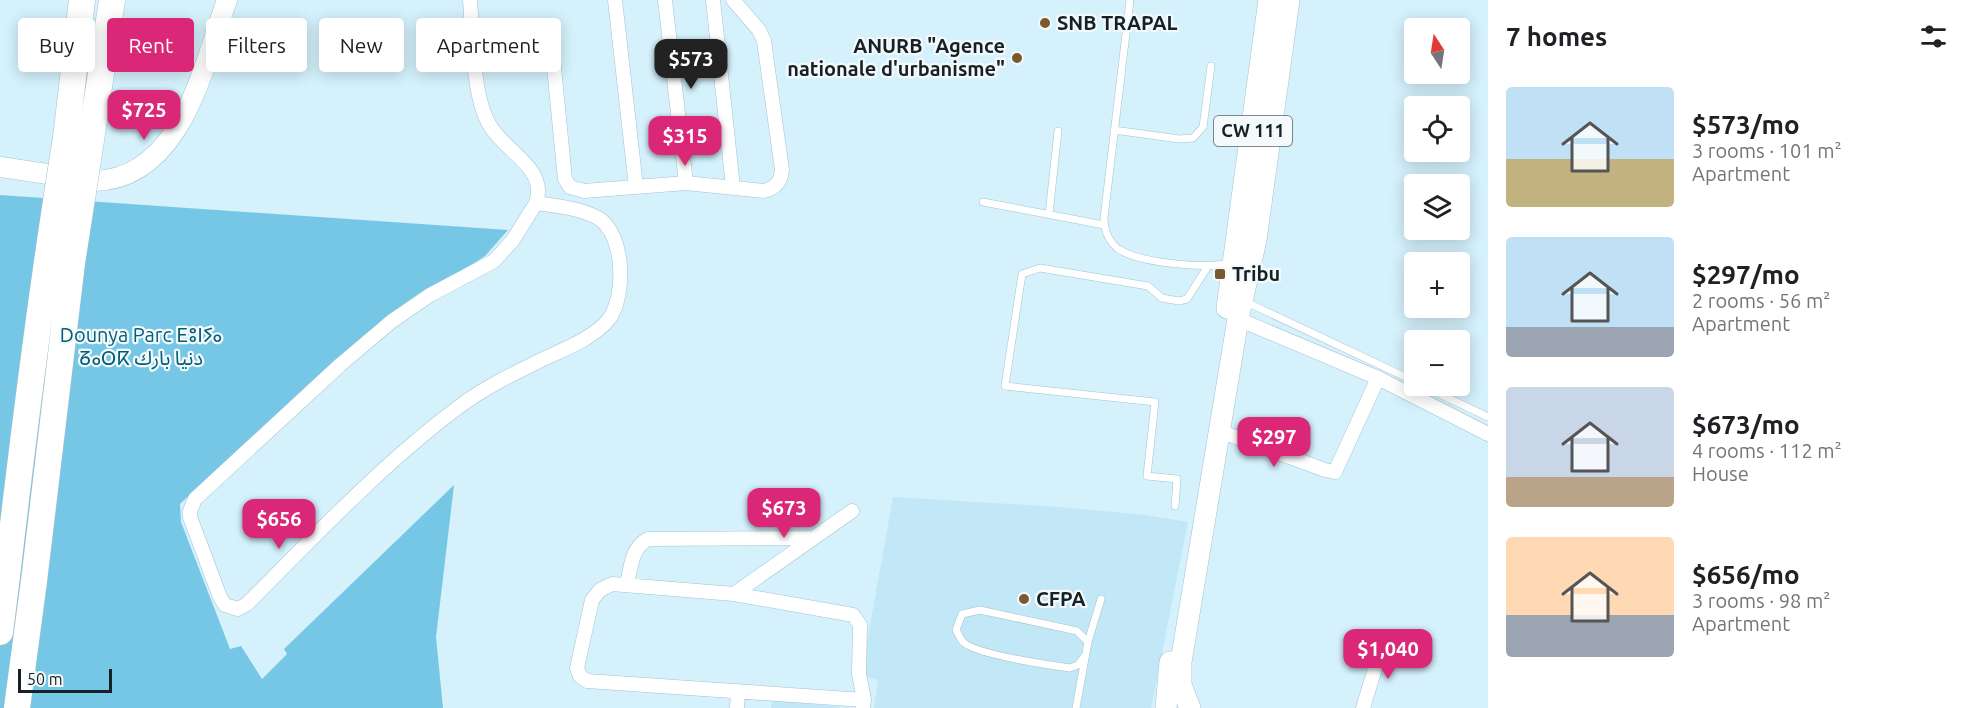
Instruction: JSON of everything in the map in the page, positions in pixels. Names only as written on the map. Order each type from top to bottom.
[{"type":"highway","points":[[0,632],[22,446],[48,248],[66,138],[82,0]]},
{"type":"highway","points":[[17,708],[71,275],[112,0]]},
{"type":"main road","name":"CW 111","points":[[1166,708],[1167,681],[1210,431],[1269,0]]},
{"type":"main road","points":[[1190,708],[1181,685],[1181,662],[1240,309],[1256,240],[1289,0]]},
{"type":"street","points":[[470,0],[478,94],[483,110],[497,137],[527,165],[537,179],[540,185],[537,203],[513,240],[494,261],[430,296],[385,327],[340,365],[195,499],[190,510],[190,517],[225,605],[238,609],[247,604],[402,453],[461,405],[494,384],[575,344],[609,319],[619,300],[621,280],[618,255],[610,232],[600,219],[578,210],[537,203]]},
{"type":"street","points":[[615,0],[636,187]]},
{"type":"street","points":[[665,0],[686,183]]},
{"type":"street","points":[[713,0],[733,188]]},
{"type":"street","points":[[555,72],[567,183],[570,187],[579,191],[686,183],[764,191],[770,189],[779,181],[782,170],[764,41],[759,30],[733,0]]},
{"type":"street","points":[[0,167],[94,181],[119,178],[147,163],[170,139],[188,105],[206,63],[224,7]]},
{"type":"street","points":[[1240,309],[1488,434]]},
{"type":"street","points":[[1219,431],[1325,471],[1335,472],[1378,378]]},
{"type":"street","points":[[734,594],[852,511]]},
{"type":"street","points":[[627,584],[634,553],[639,545],[648,539],[812,538]]},
{"type":"street","points":[[627,584],[734,594],[853,615],[860,625],[859,674],[864,704],[738,691],[587,681],[580,676],[577,664],[592,600],[606,586],[627,584]]},
{"type":"street","points":[[1363,708],[1383,642]]},
{"type":"street","points":[[738,691],[738,708]]},
{"type":"lane","points":[[1130,0],[1104,225],[1111,242],[1137,257],[1208,266],[1234,262]]},
{"type":"lane","points":[[1114,130],[1179,139],[1193,138],[1203,127],[1210,66]]},
{"type":"lane","points":[[1049,214],[1058,131]]},
{"type":"lane","points":[[983,202],[1104,225]]},
{"type":"lane","points":[[1175,506],[1177,479],[1147,476],[1155,402],[1005,386],[1022,274],[1040,268],[1137,284],[1148,286],[1162,298],[1179,301],[1187,300],[1208,266]]},
{"type":"lane","points":[[1240,309],[1404,377]]},
{"type":"lane","points":[[1444,396],[1488,417]]},
{"type":"lane","points":[[1076,708],[1088,642],[1101,598]]},
{"type":"lane","points":[[1086,654],[1078,665],[1070,668],[1014,658],[985,651],[964,642],[956,630],[962,614],[980,610],[1077,631],[1088,642]]},
{"type":"shaded area","name":"CFPA","points":[[893,497],[1060,507],[1145,515],[1188,522],[1151,708],[874,708],[878,680],[861,676]]},
{"type":"shaded area","points":[[772,699],[847,708],[771,708]]},
{"type":"green space","name":"Dounya Parc ⴹⵓⵏⵢⴰ ⵒⴰⵔⴽ دنيا بارك","points":[[0,195],[508,230],[485,256],[369,335],[279,412],[180,504],[181,522],[230,649],[241,646],[262,679],[287,654],[284,649],[454,485],[436,637],[443,708],[0,708]]},
{"type":"place","name":"SNB TRAPAL","points":[[1045,23]]},
{"type":"place","name":"ANURB \"Agence nationale d'urbanisme\"","points":[[1017,58]]},
{"type":"place","name":"Tribu","points":[[1220,274]]},
{"type":"place","name":"CFPA","points":[[1024,599]]}]
